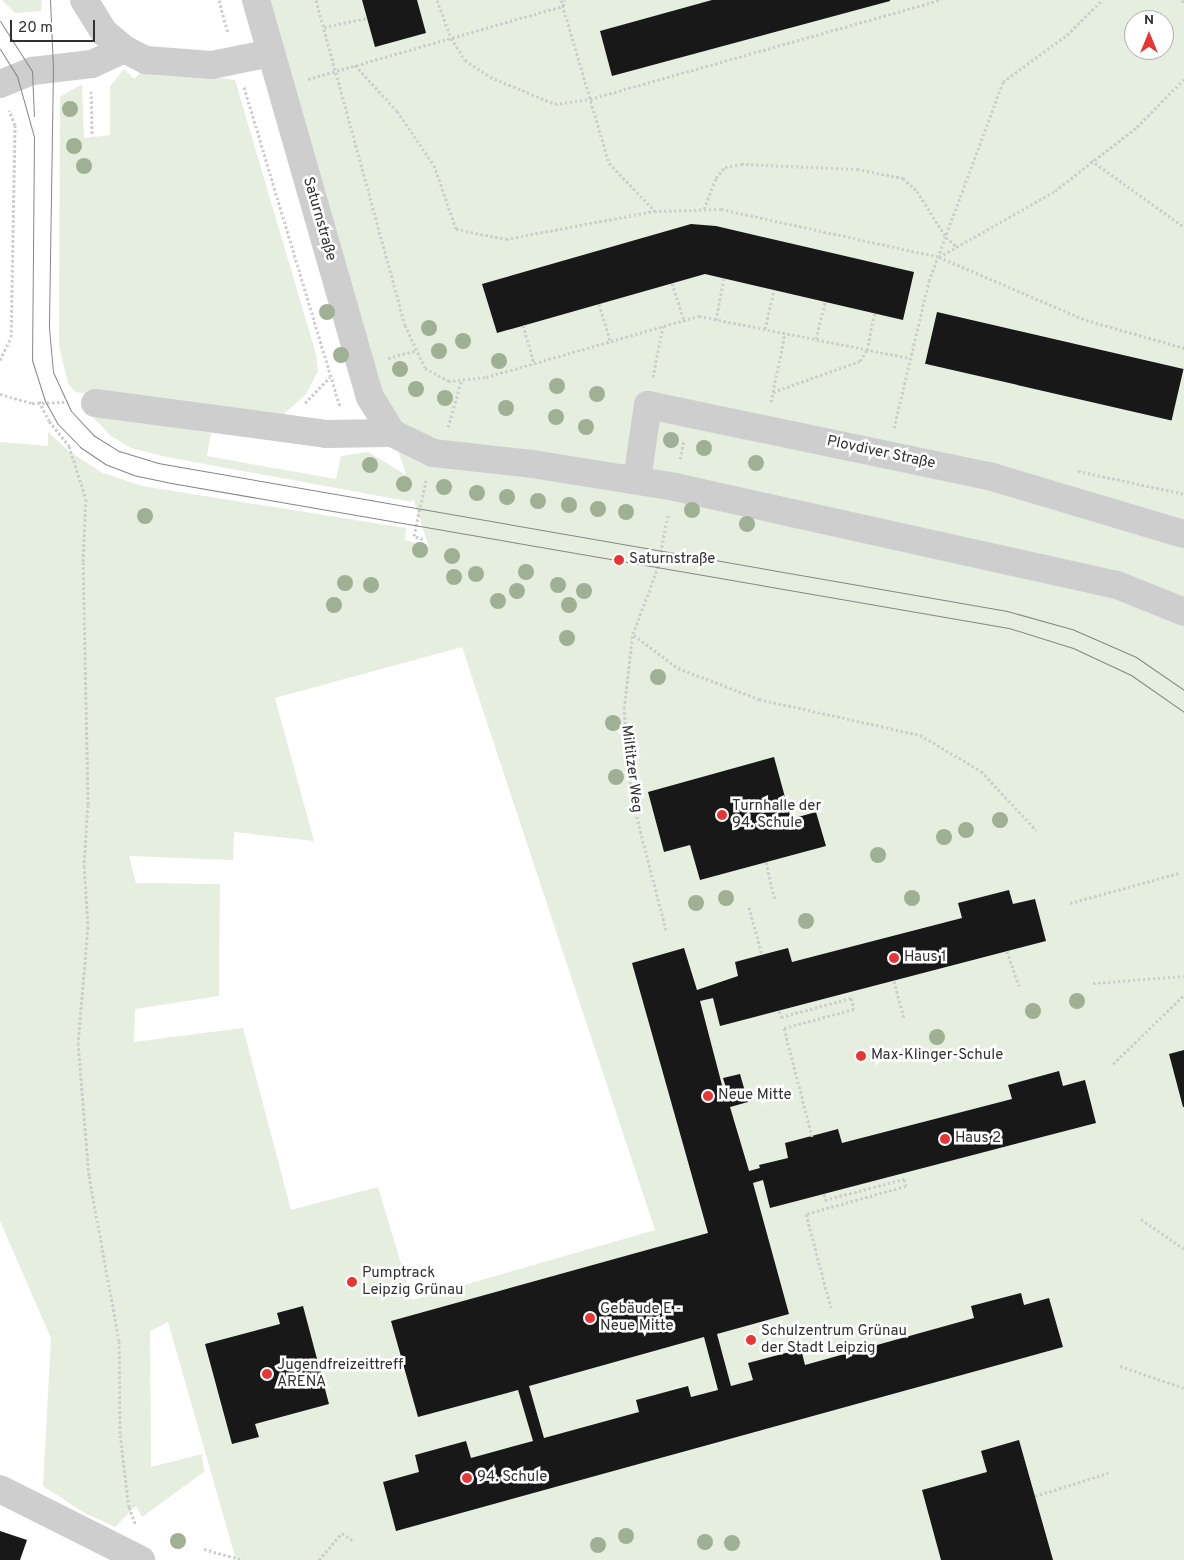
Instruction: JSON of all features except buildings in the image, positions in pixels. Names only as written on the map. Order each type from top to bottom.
[{"type":"street","points":[[84,0],[105,33],[124,48],[146,60],[212,66],[271,53]]},
{"type":"street","name":"Saturnstraße","points":[[256,0],[370,397],[392,433]]},
{"type":"street","points":[[4,96],[32,71],[92,64],[124,48]]},
{"type":"street","points":[[95,403],[326,434],[392,433],[430,464],[637,480],[675,487],[1117,585],[1184,612]]},
{"type":"street","name":"Plovdiver Straße","points":[[637,480],[648,405],[989,476],[1184,534]]},
{"type":"street","points":[[0,1489],[140,1547]]},
{"type":"path","points":[[219,0],[329,378],[338,404],[358,434]]},
{"type":"path","points":[[316,0],[405,325],[425,368],[448,381],[486,377],[699,316],[910,358]]},
{"type":"path","points":[[437,0],[451,38],[465,60],[490,77],[555,104],[590,99],[940,0]]},
{"type":"path","points":[[563,0],[563,6],[609,163],[654,211]]},
{"type":"path","points":[[887,455],[929,281],[1004,82],[1067,35],[1102,0]]},
{"type":"path","points":[[1182,0],[1184,4]]},
{"type":"path","points":[[281,88],[563,6]]},
{"type":"path","points":[[324,27],[367,18]]},
{"type":"path","points":[[92,64],[92,136]]},
{"type":"path","points":[[354,66],[397,111],[434,165],[456,229],[506,239],[654,211],[721,209],[939,257],[1086,320],[1184,348]]},
{"type":"path","points":[[939,257],[1055,191],[1091,160],[1137,127],[1184,79]]},
{"type":"path","points":[[0,360],[11,337],[16,125],[4,96]]},
{"type":"path","points":[[1091,160],[1184,227]]},
{"type":"path","points":[[704,209],[716,178],[725,167],[741,164],[857,169],[903,178],[917,191],[946,237],[958,247]]},
{"type":"path","points":[[716,320],[724,279]]},
{"type":"path","points":[[672,283],[684,320]]},
{"type":"path","points":[[765,329],[774,290]]},
{"type":"path","points":[[816,339],[825,302]]},
{"type":"path","points":[[599,304],[610,341]]},
{"type":"path","points":[[773,392],[860,361],[867,350],[875,313]]},
{"type":"path","points":[[523,325],[534,363]]},
{"type":"path","points":[[654,375],[663,326]]},
{"type":"path","points":[[766,429],[785,333]]},
{"type":"path","points":[[423,539],[414,536],[430,464],[445,438],[462,379]]},
{"type":"path","points":[[0,394],[32,403],[39,401],[49,421],[69,446],[86,499],[83,562],[88,805],[84,866],[88,927],[78,1043],[89,1176],[119,1341],[120,1435],[129,1507],[140,1547]]},
{"type":"path","points":[[675,487],[689,413]]},
{"type":"path","name":"Miltitzer Weg","points":[[666,930],[632,799],[624,708],[634,634],[658,566],[668,516]]},
{"type":"path","points":[[634,634],[678,668],[759,699],[920,734],[981,771],[1036,830]]},
{"type":"path","points":[[766,862],[775,900]]},
{"type":"path","points":[[1070,903],[1180,873]]},
{"type":"path","points":[[749,907],[762,955]]},
{"type":"path","points":[[1007,952],[1019,986]]},
{"type":"path","points":[[1093,984],[1184,976]]},
{"type":"path","points":[[894,981],[904,1019]]},
{"type":"path","points":[[1113,1064],[1184,995]]},
{"type":"path","points":[[779,1011],[781,1017],[851,998],[854,1009],[784,1028],[812,1136]]},
{"type":"path","points":[[824,1194],[825,1200],[904,1179],[906,1186],[806,1214],[831,1308]]},
{"type":"path","points":[[1141,1219],[1184,1249]]},
{"type":"path","points":[[1120,1366],[1184,1388]]},
{"type":"path","points":[[1035,1496],[1108,1473]]},
{"type":"path","points":[[319,1560],[326,1556],[342,1533],[354,1541]]},
{"type":"path","points":[[204,1550],[243,1560]]},
{"type":"shaded area","points":[[2,0],[42,0],[41,11],[15,13]]},
{"type":"shaded area","points":[[256,0],[1184,0],[1184,1560],[236,1560],[168,1322],[150,1331],[151,1467],[202,1454],[204,1472],[142,1517],[136,1506],[115,1527],[83,1512],[43,1486],[51,1338],[0,1221],[0,442],[48,446],[48,432],[69,451],[101,472],[142,486],[406,528],[405,540],[429,547],[413,499],[412,502],[166,457],[131,448],[111,436],[90,414],[211,433],[207,456],[336,479],[341,456],[368,452],[406,475]],"holes":[[[462,647],[655,1230],[412,1300],[378,1187],[291,1210],[243,1028],[134,1042],[135,1009],[219,996],[220,884],[136,883],[129,856],[233,860],[234,832],[314,841],[275,698]]]},
{"type":"shaded area","points":[[146,67],[235,80],[316,354],[318,371],[306,394],[282,416],[75,392],[68,383],[59,346],[60,97],[82,84],[84,138],[110,135],[110,86],[124,69],[134,79]]},
{"type":"tram line","points":[[50,0],[53,68],[49,328],[53,372],[71,411],[93,435],[119,451],[158,463],[1007,611],[1072,629],[1136,657],[1184,690]]},
{"type":"tram line","points":[[0,21],[32,71],[34,116]]},
{"type":"tram line","points":[[0,49],[17,76],[34,137],[32,360],[45,401],[58,424],[80,447],[105,464],[133,475],[171,483],[1009,628],[1073,648],[1131,675],[1184,712]]},
{"type":"place","name":"Saturnstraße","points":[[619,560]]},
{"type":"place","name":"Turnhalle der 94. Schule","points":[[722,815]]},
{"type":"place","name":"Haus 1","points":[[894,958]]},
{"type":"place","name":"Max-Klinger-Schule","points":[[861,1056]]},
{"type":"place","name":"Neue Mitte","points":[[708,1096]]},
{"type":"place","name":"Haus 2","points":[[945,1139]]},
{"type":"place","name":"Pumptrack Leipzig Grünau","points":[[352,1282]]},
{"type":"place","name":"Gebäude E - Neue Mitte","points":[[590,1318]]},
{"type":"place","name":"Schulzentrum Grünau der Stadt Leipzig","points":[[751,1340]]},
{"type":"place","name":"Jugendfreizeittreff ARENA","points":[[267,1374]]},
{"type":"place","name":"94. Schule","points":[[467,1478]]}]
